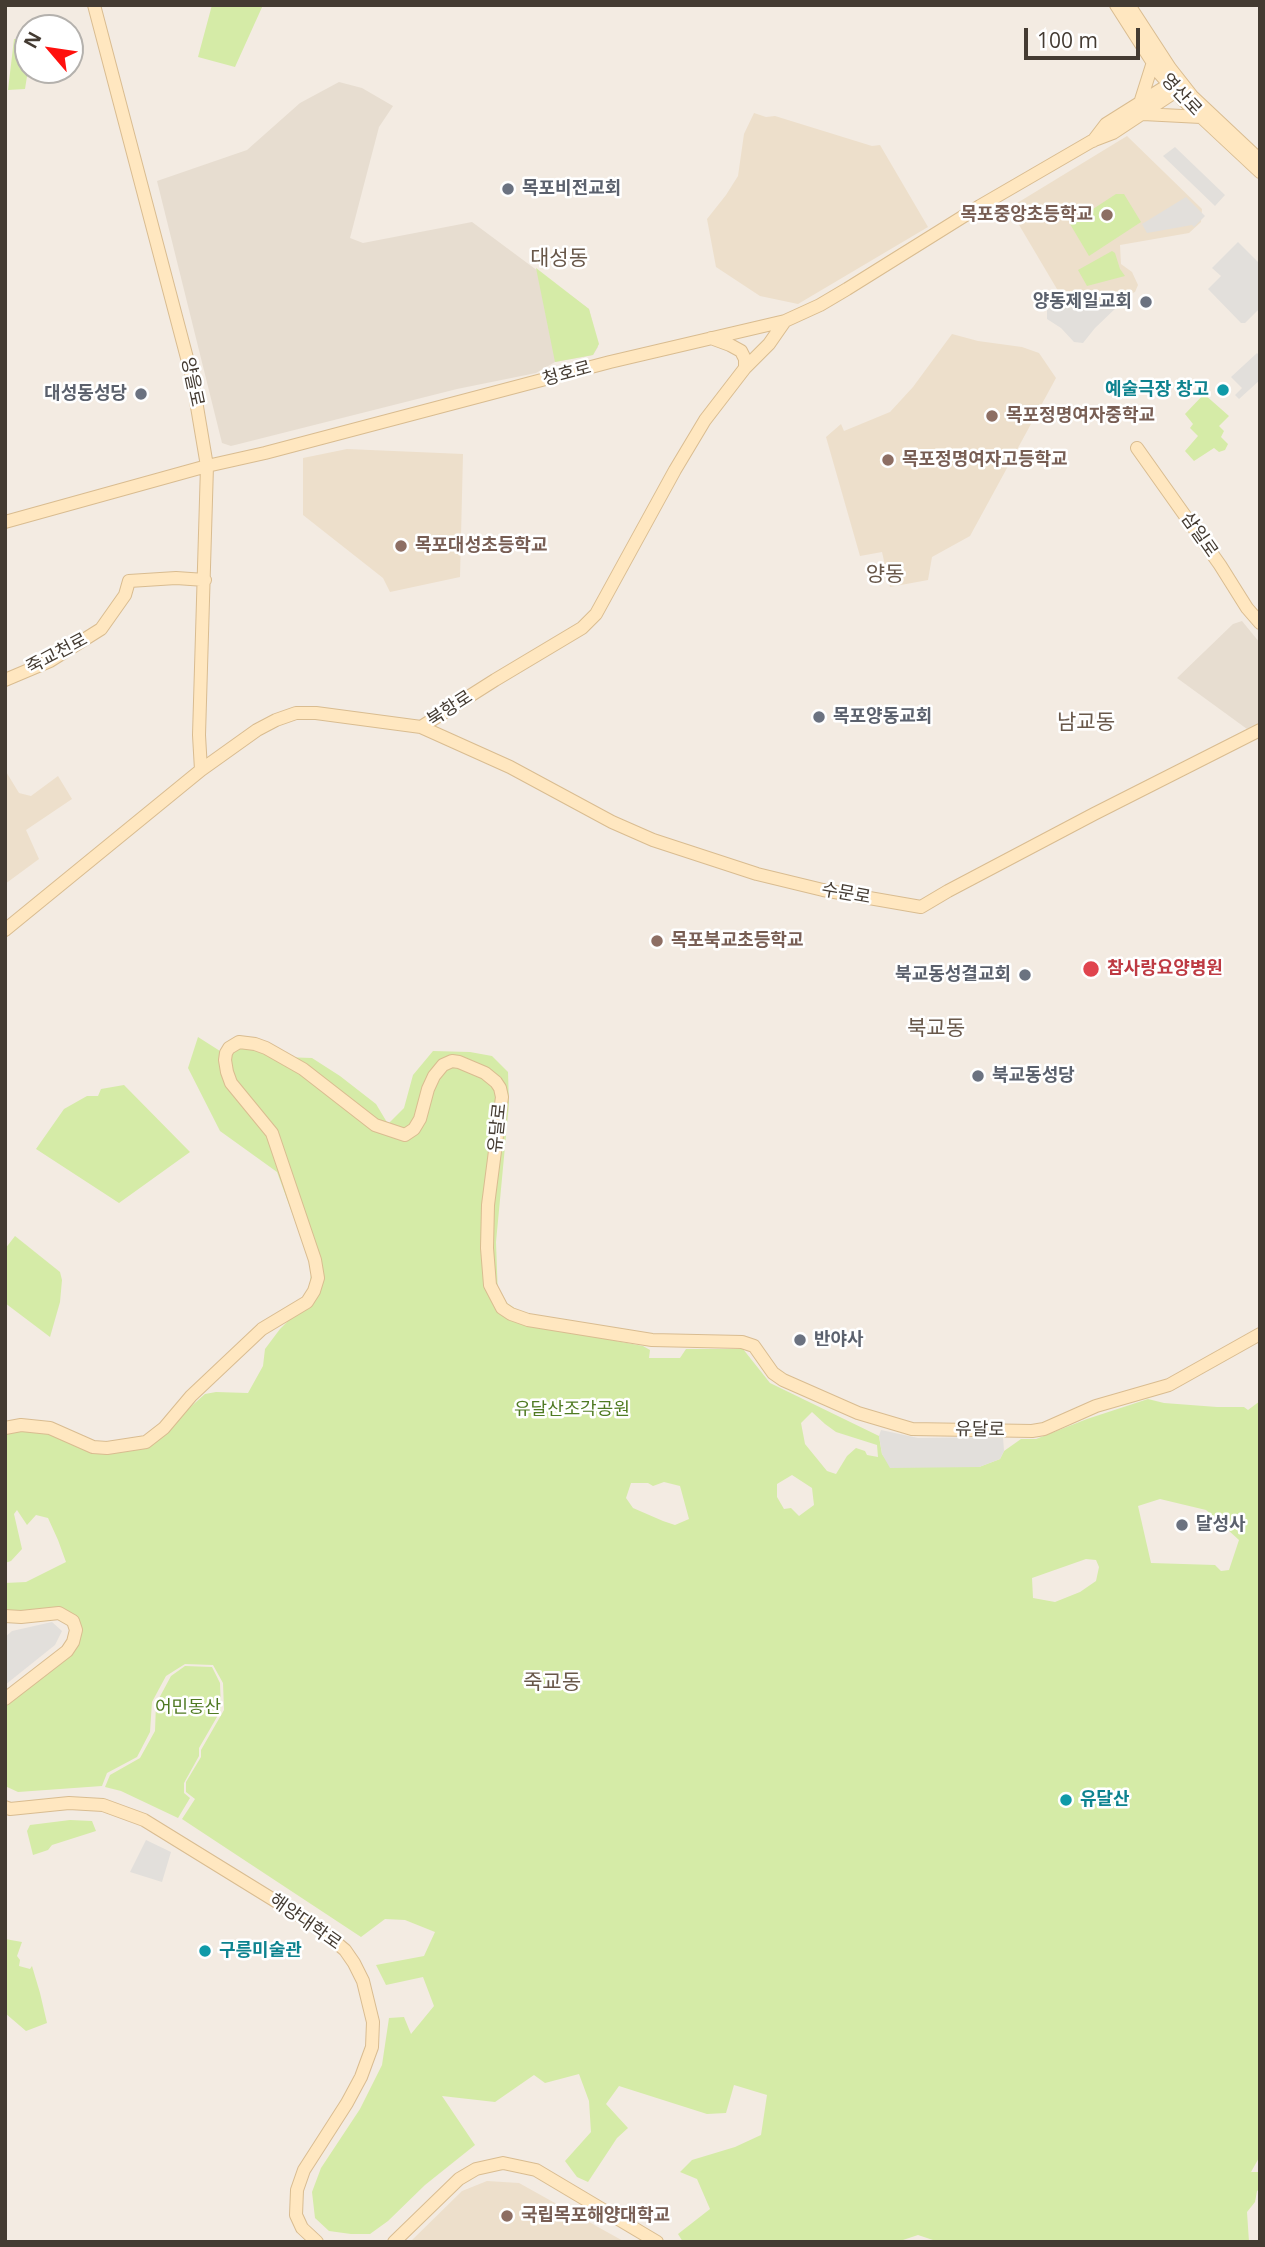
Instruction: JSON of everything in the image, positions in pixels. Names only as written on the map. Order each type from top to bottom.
[{"type":"street","name":"양을로","points":[[94,5],[192,377],[207,466],[199,722],[201,770]]},
{"type":"street","name":"영산로","points":[[1116,5],[1153,62],[1260,160]]},
{"type":"street","name":"영산로","points":[[1129,5],[1177,85],[1201,117],[1260,172]]},
{"type":"street","points":[[1153,62],[1141,108],[1201,117]]},
{"type":"street","name":"청호로","points":[[5,522],[207,466],[610,362],[785,321],[847,289],[1092,141],[1106,124],[1141,108],[1177,85]]},
{"type":"street","name":"북항로","points":[[5,930],[201,770],[257,730],[276,720],[296,713],[333,715],[421,727],[582,628],[596,614],[705,420],[785,321]]},
{"type":"street","points":[[711,338],[741,351],[745,368]]},
{"type":"street","name":"삼일로","points":[[1137,448],[1260,623]]},
{"type":"street","name":"죽교천로","points":[[5,680],[50,661],[101,629],[125,595],[129,581],[164,578],[205,580]]},
{"type":"street","name":"수문로","points":[[421,727],[510,767],[612,822],[653,840],[771,877],[823,890],[921,907],[1094,814],[1260,730]]},
{"type":"street","name":"유달로","points":[[5,1428],[20,1424],[50,1428],[93,1447],[107,1448],[146,1442],[164,1428],[191,1396],[262,1329],[307,1302],[318,1278],[316,1260],[272,1133],[231,1083],[227,1072],[226,1053],[239,1042],[266,1048],[303,1069],[374,1125],[405,1135],[414,1129],[421,1119],[428,1089],[443,1065],[452,1061],[459,1062],[485,1073],[496,1082],[502,1097],[488,1205],[490,1285],[502,1308],[528,1320],[652,1340],[742,1342],[754,1346],[773,1373],[809,1393],[858,1413],[912,1429],[926,1430],[1044,1429],[1096,1406],[1169,1385],[1260,1334]]},
{"type":"street","points":[[5,1616],[21,1618],[59,1613],[73,1621],[76,1630],[67,1651],[5,1699]]},
{"type":"street","name":"해양대학로","points":[[5,1807],[10,1809],[69,1803],[103,1805],[145,1820],[316,1926],[341,1946],[354,1963],[363,1981],[373,2022],[372,2047],[361,2077],[304,2170],[297,2190],[296,2215],[302,2228],[317,2242]]},
{"type":"street","points":[[394,2242],[459,2179],[484,2166],[503,2163],[536,2170],[655,2238],[657,2242]]},
{"type":"shaded area","points":[[339,82],[362,88],[393,106],[379,127],[350,238],[363,243],[472,222],[589,309],[598,347],[593,355],[555,362],[536,373],[457,389],[231,446],[222,443],[157,181],[247,150],[300,103]]},
{"type":"shaded area","points":[[754,113],[766,117],[775,116],[872,146],[880,145],[928,227],[798,304],[760,296],[716,267],[707,219],[738,176],[744,134]]},
{"type":"shaded area","name":"목포중앙초등학교","points":[[1127,136],[1202,209],[1201,222],[1189,233],[1120,245],[1121,264],[1132,272],[1138,285],[1135,292],[1103,305],[1067,306],[1009,208]]},
{"type":"shaded area","points":[[1175,147],[1225,195],[1215,206],[1163,156]]},
{"type":"shaded area","points":[[1186,197],[1205,216],[1194,227],[1192,225],[1147,233],[1142,224]]},
{"type":"shaded area","points":[[1238,242],[1260,264],[1260,308],[1245,323],[1241,323],[1208,289],[1221,276],[1212,268]]},
{"type":"shaded area","points":[[1110,302],[1118,306],[1083,343],[1074,342],[1061,328],[1047,319],[1047,308],[1082,307]]},
{"type":"shaded area","name":"목포정명여자고등학교","points":[[952,334],[978,341],[1022,347],[1039,353],[1056,378],[970,536],[932,557],[928,580],[890,587],[882,552],[860,556],[826,437],[841,424],[844,431],[890,412],[913,387]]},
{"type":"shaded area","points":[[1257,353],[1260,356],[1260,380],[1239,399],[1235,395],[1242,388],[1231,377]]},
{"type":"shaded area","name":"목포대성초등학교","points":[[347,449],[463,454],[460,577],[390,592],[383,578],[303,515],[303,458]]},
{"type":"shaded area","points":[[1242,621],[1260,643],[1260,725],[1247,729],[1177,678],[1233,624]]},
{"type":"shaded area","points":[[5,770],[19,793],[31,796],[58,776],[72,799],[26,830],[39,859],[5,884]]},
{"type":"shaded area","points":[[881,1430],[918,1438],[1003,1437],[1004,1451],[1000,1459],[979,1467],[890,1468],[882,1454],[879,1436]]},
{"type":"shaded area","points":[[52,1622],[62,1631],[55,1645],[5,1685],[5,1637],[12,1631]]},
{"type":"shaded area","points":[[146,1840],[171,1852],[162,1882],[130,1872]]},
{"type":"shaded area","name":"국립목포해양대학교","points":[[487,2181],[519,2183],[625,2242],[410,2242],[462,2191]]},
{"type":"green space","points":[[212,5],[263,5],[235,67],[198,57]]},
{"type":"green space","points":[[14,39],[14,84],[26,84],[25,89],[8,90]]},
{"type":"green space","points":[[1116,194],[1124,194],[1141,222],[1089,256],[1070,224]]},
{"type":"green space","points":[[1112,251],[1125,276],[1087,286],[1078,270]]},
{"type":"green space","points":[[536,268],[589,309],[599,344],[593,355],[555,362]]},
{"type":"green space","points":[[1204,394],[1229,416],[1219,426],[1224,431],[1221,437],[1228,444],[1225,450],[1219,452],[1214,448],[1194,461],[1185,451],[1198,436],[1190,428],[1193,424],[1185,414]]},
{"type":"green space","name":"유달산조각공원","points":[[198,1037],[220,1051],[249,1039],[282,1057],[312,1058],[376,1104],[388,1124],[404,1108],[413,1075],[433,1051],[470,1052],[492,1056],[508,1072],[509,1104],[496,1242],[498,1297],[526,1316],[606,1339],[643,1346],[650,1350],[649,1358],[680,1358],[686,1349],[743,1349],[770,1383],[879,1436],[882,1454],[886,1459],[905,1467],[979,1467],[1000,1459],[1004,1451],[1021,1439],[1036,1439],[1148,1399],[1164,1403],[1244,1407],[1248,1410],[1260,1401],[1260,2156],[1251,2172],[1260,2172],[1260,2189],[1247,2212],[1249,2242],[939,2242],[918,2235],[897,2242],[683,2242],[678,2234],[710,2209],[697,2179],[680,2172],[692,2160],[735,2147],[761,2135],[767,2095],[734,2085],[726,2113],[707,2114],[619,2086],[606,2104],[628,2128],[617,2138],[588,2182],[577,2177],[565,2161],[591,2132],[589,2101],[579,2074],[545,2083],[534,2075],[495,2102],[442,2096],[475,2145],[370,2234],[329,2231],[315,2218],[312,2192],[321,2168],[360,2109],[382,2065],[389,2018],[404,2017],[411,2034],[434,2006],[423,1977],[386,1985],[376,1965],[424,1956],[435,1932],[405,1920],[385,1919],[361,1937],[182,1819],[195,1799],[186,1792],[186,1782],[224,1710],[223,1683],[213,1665],[185,1664],[166,1676],[152,1702],[150,1732],[137,1757],[107,1773],[102,1786],[18,1792],[5,1786],[5,1706],[49,1671],[75,1645],[67,1612],[57,1607],[17,1613],[5,1612],[5,1583],[26,1582],[66,1562],[48,1518],[36,1515],[27,1525],[17,1510],[14,1514],[22,1549],[11,1561],[5,1563],[5,1433],[25,1429],[49,1432],[71,1443],[151,1442],[205,1394],[248,1393],[263,1366],[265,1349],[280,1329],[307,1302],[312,1267],[277,1172],[220,1131],[188,1068]],"holes":[[[812,1412],[836,1432],[877,1445],[878,1457],[867,1455],[865,1451],[856,1448],[847,1456],[836,1474],[827,1471],[805,1444],[801,1423]],[[792,1475],[812,1488],[814,1505],[799,1516],[791,1508],[784,1509],[777,1497],[777,1484]],[[664,1482],[680,1486],[689,1519],[675,1525],[633,1508],[626,1498],[631,1483],[648,1483],[653,1486]],[[1160,1499],[1206,1510],[1239,1540],[1229,1570],[1221,1571],[1215,1565],[1151,1563],[1138,1506]],[[1086,1559],[1096,1560],[1099,1567],[1096,1581],[1080,1592],[1055,1602],[1033,1598],[1032,1578]]]},
{"type":"green space","points":[[124,1085],[190,1152],[119,1203],[36,1149],[64,1109],[87,1096],[98,1096],[101,1089]]},
{"type":"green space","points":[[15,1236],[60,1272],[60,1302],[50,1337],[5,1303],[5,1249]]},
{"type":"green space","name":"어민동산","points":[[185,1666],[212,1667],[220,1683],[221,1710],[199,1748],[199,1756],[184,1783],[184,1793],[190,1798],[178,1818],[121,1791],[105,1787],[110,1775],[140,1758],[155,1731],[156,1704],[171,1676]]},
{"type":"green space","points":[[70,1820],[92,1821],[96,1831],[52,1845],[48,1850],[33,1855],[27,1831],[30,1825]]},
{"type":"green space","points":[[5,1939],[22,1942],[17,1956],[20,1960],[19,1966],[30,1969],[32,1966],[47,2023],[26,2031],[5,2013]]},
{"type":"place","name":"목포비전교회","points":[[508,189]]},
{"type":"place","name":"목포중앙초등학교","points":[[1107,215]]},
{"type":"place","name":"양동제일교회","points":[[1146,302]]},
{"type":"place","name":"예술극장 창고","points":[[1223,390]]},
{"type":"place","name":"대성동성당","points":[[141,394]]},
{"type":"place","name":"목포정명여자중학교","points":[[992,416]]},
{"type":"place","name":"목포정명여자고등학교","points":[[888,460]]},
{"type":"place","name":"목포대성초등학교","points":[[401,546]]},
{"type":"place","name":"목포양동교회","points":[[819,717]]},
{"type":"place","name":"목포북교초등학교","points":[[657,941]]},
{"type":"place","name":"참사랑요양병원","points":[[1091,969]]},
{"type":"place","name":"북교동성결교회","points":[[1025,975]]},
{"type":"place","name":"북교동성당","points":[[978,1076]]},
{"type":"place","name":"반야사","points":[[800,1340]]},
{"type":"place","name":"달성사","points":[[1182,1525]]},
{"type":"place","name":"유달산","points":[[1066,1800]]},
{"type":"place","name":"구릉미술관","points":[[205,1951]]},
{"type":"place","name":"국립목포해양대학교","points":[[507,2216]]},
{"type":"district","name":"대성동","points":[[559,259]]},
{"type":"district","name":"양동","points":[[885,575]]},
{"type":"district","name":"남교동","points":[[1086,723]]},
{"type":"district","name":"북교동","points":[[936,1029]]},
{"type":"district","name":"죽교동","points":[[552,1683]]}]
